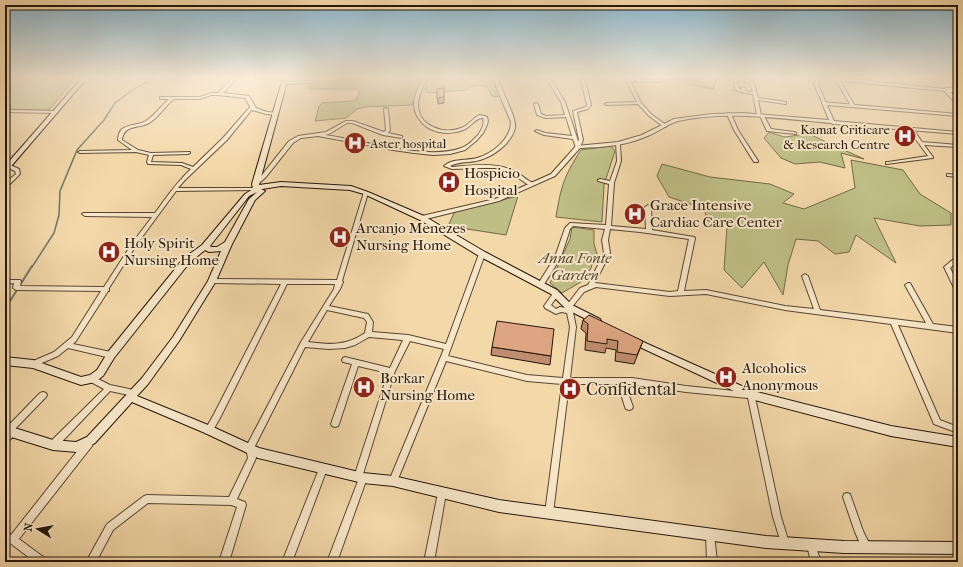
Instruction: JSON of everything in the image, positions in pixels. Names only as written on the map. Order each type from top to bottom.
[{"type":"main road","points":[[6,167],[59,104]]},
{"type":"main road","points":[[54,111],[60,104]]},
{"type":"main road","points":[[5,361],[33,364],[81,381],[92,379],[100,372],[187,260],[206,245],[255,187],[266,142],[279,104]]},
{"type":"main road","points":[[255,187],[287,185],[351,188],[366,193],[422,218],[482,254],[541,284],[556,294],[570,309],[603,325]]},
{"type":"main road","points":[[7,433],[53,445],[77,447],[90,440],[129,395],[155,370],[212,281],[228,244],[254,196],[268,188],[287,185]]},
{"type":"main road","points":[[206,245],[209,250],[215,250],[228,244]]},
{"type":"main road","points":[[623,335],[751,395],[891,431],[958,442]]},
{"type":"main road","points":[[129,395],[258,452],[279,459],[361,477],[393,481],[499,506],[785,543],[866,547],[958,548]]},
{"type":"street","points":[[137,151],[120,140],[123,131],[130,125],[146,122],[166,104]]},
{"type":"street","points":[[174,190],[255,187],[291,142],[300,137],[320,135],[373,146],[432,153],[450,153],[462,150],[476,141],[485,127],[485,117],[480,116],[467,128],[455,132],[439,132],[424,122],[416,109],[416,104]]},
{"type":"street","points":[[506,104],[513,122],[510,134],[506,141],[484,157],[470,161],[452,162],[446,166],[452,168],[503,168],[511,171],[531,184]]},
{"type":"street","points":[[536,104],[539,115],[546,117],[567,116]]},
{"type":"street","points":[[564,104],[578,147]]},
{"type":"street","points":[[422,218],[496,200],[553,175],[578,147],[581,140],[575,111],[587,108],[589,104]]},
{"type":"street","points":[[640,104],[650,115],[665,126]]},
{"type":"street","points":[[758,104],[761,115],[769,130],[794,133]]},
{"type":"street","points":[[825,104],[833,123]]},
{"type":"street","points":[[838,104],[958,115]]},
{"type":"street","points":[[33,364],[56,354],[68,345],[83,326],[135,243],[192,168],[225,139],[252,107],[260,112],[276,114]]},
{"type":"street","points":[[385,134],[388,130],[386,109]]},
{"type":"street","points":[[5,111],[54,111]]},
{"type":"street","points":[[578,147],[618,144],[644,136],[676,120],[729,114],[761,115],[958,134]]},
{"type":"street","points":[[729,114],[736,130],[756,161]]},
{"type":"street","points":[[320,135],[346,122],[352,122],[385,134],[400,137]]},
{"type":"street","points":[[888,163],[931,157],[911,130]]},
{"type":"street","points":[[536,131],[544,134],[575,138]]},
{"type":"street","points":[[921,143],[958,146]]},
{"type":"street","points":[[591,286],[607,253],[605,240],[608,228],[612,183],[619,161],[618,144]]},
{"type":"street","points":[[80,152],[137,151],[151,154],[188,153]]},
{"type":"street","points":[[151,154],[150,163],[182,164],[192,168]]},
{"type":"street","points":[[6,167],[18,170],[18,174],[8,183]]},
{"type":"street","points":[[949,175],[958,176]]},
{"type":"street","points":[[600,180],[612,183]]},
{"type":"street","points":[[231,501],[252,458],[250,448],[303,344],[326,308],[340,282],[366,193]]},
{"type":"street","points":[[648,207],[649,231]]},
{"type":"street","points":[[85,214],[156,215]]},
{"type":"street","points":[[541,284],[558,257],[568,228],[572,224],[649,231],[692,238],[680,294]]},
{"type":"street","points":[[393,481],[444,358],[482,254]]},
{"type":"street","points":[[958,258],[947,267],[958,290]]},
{"type":"street","points":[[805,276],[818,312]]},
{"type":"street","points":[[212,281],[340,282]]},
{"type":"street","points":[[209,430],[285,281]]},
{"type":"street","points":[[5,282],[18,282],[16,288],[106,288]]},
{"type":"street","points":[[549,513],[573,328],[570,309],[582,290],[596,285],[646,292],[680,294],[706,292],[785,308],[958,330]]},
{"type":"street","points":[[908,285],[931,326]]},
{"type":"street","points":[[556,294],[547,306],[556,312],[560,309],[570,309]]},
{"type":"street","points":[[303,344],[337,347],[359,341],[368,334],[370,322],[366,316],[326,308]]},
{"type":"street","points":[[893,321],[937,422],[958,430]]},
{"type":"street","points":[[368,334],[408,338],[448,347]]},
{"type":"street","points":[[332,562],[361,477],[392,371],[408,338]]},
{"type":"street","points":[[68,345],[111,356]]},
{"type":"street","points":[[444,358],[526,378],[566,381],[621,380],[686,389],[751,395],[777,517],[785,543]]},
{"type":"street","points":[[345,360],[392,371]]},
{"type":"street","points":[[335,424],[356,362]]},
{"type":"street","points":[[92,379],[109,388],[129,395]]},
{"type":"street","points":[[621,380],[629,407]]},
{"type":"street","points":[[53,445],[109,388]]},
{"type":"street","points":[[7,433],[43,395]]},
{"type":"street","points":[[43,562],[9,538],[90,440]]},
{"type":"street","points":[[287,562],[323,469]]},
{"type":"street","points":[[429,562],[442,493]]},
{"type":"street","points":[[847,497],[859,532],[866,547]]},
{"type":"street","points":[[92,562],[110,527],[148,499],[231,501],[242,505],[224,562]]},
{"type":"street","points":[[710,534],[712,562]]},
{"type":"street","points":[[811,545],[816,562]]},
{"type":"green space","points":[[5,104],[54,104],[50,109],[46,110],[5,109]]},
{"type":"green space","points":[[321,104],[412,104],[365,107],[357,109],[346,118],[315,121]]},
{"type":"green space","points":[[769,132],[784,137],[809,134],[864,159],[841,153],[845,168],[820,162],[795,164],[781,158],[764,138]]},
{"type":"green space","points":[[611,146],[615,151],[604,185],[602,222],[556,217],[564,182],[581,150]]},
{"type":"green space","points":[[851,160],[903,170],[920,194],[951,213],[951,225],[920,226],[874,218],[896,263],[856,235],[849,252],[835,254],[818,241],[796,239],[788,265],[783,295],[764,262],[742,288],[724,270],[727,227],[706,220],[705,209],[669,197],[657,176],[662,164],[710,177],[770,184],[794,194],[783,203],[804,209],[855,188]]},
{"type":"green space","points":[[518,196],[506,235],[448,226],[455,211]]},
{"type":"green space","name":"Anna Fonte Garden","points":[[572,227],[594,230],[594,244],[597,254],[586,279],[562,293],[550,283],[570,239]]},
{"type":"building","points":[[589,315],[643,341],[637,355],[617,352],[618,341],[607,339],[607,344],[587,341],[588,324],[583,320]]},
{"type":"building","points":[[497,321],[554,329],[551,356],[492,347]]},
{"type":"waterway","points":[[32,267],[54,233],[59,215],[60,191],[77,150],[104,120],[114,104]]},
{"type":"waterway","points":[[5,309],[32,266]]},
{"type":"place","name":"Kamat Criticare & Research Centre","points":[[905,136]]},
{"type":"place","name":"Aster hospital","points":[[355,143]]},
{"type":"place","name":"Hospicio Hospital","points":[[449,182]]},
{"type":"place","name":"Grace Intensive Cardiac Care Center","points":[[635,214]]},
{"type":"place","name":"Arcanjo Menezes Nursing Home","points":[[340,237]]},
{"type":"place","name":"Holy Spirit Nursing Home","points":[[109,252]]},
{"type":"place","name":"Alcoholics Anonymous","points":[[726,377]]},
{"type":"place","name":"Borkar Nursing Home","points":[[364,387]]},
{"type":"place","name":"Confidental","points":[[570,389]]}]
